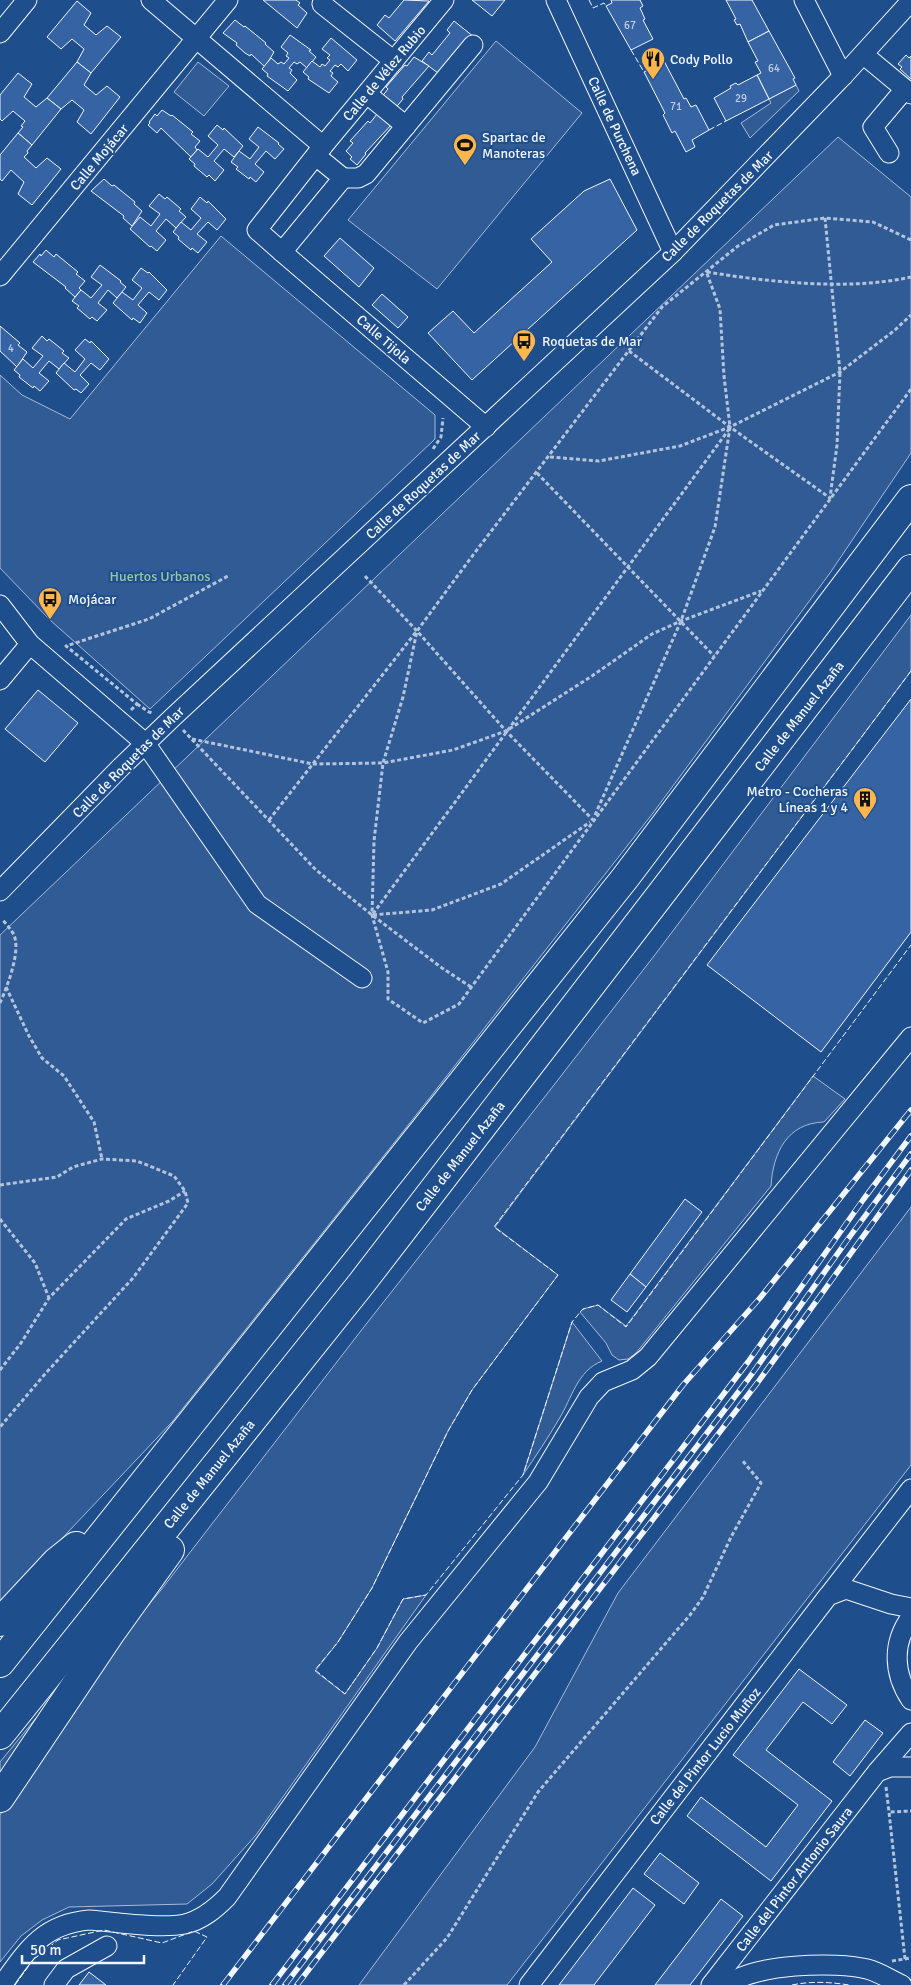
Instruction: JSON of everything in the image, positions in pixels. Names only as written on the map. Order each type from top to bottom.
[{"type":"highway","points":[[883,536],[911,484]]},
{"type":"highway","points":[[0,1663],[126,1502],[625,878],[911,499]]},
{"type":"highway","name":"Calle de Manuel Azaña","points":[[0,1735],[361,1284],[911,569]]},
{"type":"highway","points":[[884,606],[911,576]]},
{"type":"highway","points":[[0,1798],[112,1631],[361,1284]]},
{"type":"highway","points":[[0,1622],[56,1562],[126,1502]]},
{"type":"street","points":[[0,33],[27,0]]},
{"type":"street","points":[[151,0],[198,38],[319,151],[343,178],[358,178],[366,174],[473,45]]},
{"type":"street","points":[[198,38],[228,0]]},
{"type":"street","name":"Calle de Vélez Rubio","points":[[282,252],[257,230],[319,151],[444,0]]},
{"type":"street","name":"Calle de Purchena","points":[[556,0],[673,252]]},
{"type":"street","points":[[804,0],[843,76]]},
{"type":"street","name":"Calle de Roquetas de Mar","points":[[0,891],[145,743],[486,427],[550,364],[673,252],[864,54],[911,1]]},
{"type":"street","points":[[322,4],[394,61]]},
{"type":"street","name":"Calle Mojácar","points":[[0,276],[198,38]]},
{"type":"street","points":[[864,54],[908,92],[873,127],[889,152]]},
{"type":"street","points":[[367,94],[406,126]]},
{"type":"street","points":[[282,252],[343,178]]},
{"type":"street","name":"Calle Tijola","points":[[282,252],[486,427]]},
{"type":"street","points":[[0,606],[30,644],[145,743],[257,904],[362,978]]},
{"type":"street","points":[[0,680],[30,644]]},
{"type":"street","points":[[2,1985],[20,1959],[40,1938],[53,1929],[77,1921],[89,1920],[171,1925],[186,1924],[214,1910],[227,1897],[408,1642],[538,1482],[589,1397],[603,1382],[632,1370],[648,1357],[911,1037]]},
{"type":"street","name":"Calle del Pintor Lucio Muñoz","points":[[529,1985],[911,1489]]},
{"type":"street","points":[[828,1596],[846,1588],[891,1604],[911,1608]]},
{"type":"street","points":[[911,1616],[903,1628],[896,1652],[899,1678],[911,1700]]},
{"type":"street","name":"Calle del Pintor Antonio Saura","points":[[711,1985],[877,1772],[911,1733]]},
{"type":"street","points":[[877,1772],[890,1767],[911,1768]]},
{"type":"street","points":[[54,1985],[66,1969],[107,1946]]},
{"type":"street","name":"Calle del Pintor Antonio Saura","points":[[728,1985],[736,1978],[744,1976],[783,1968],[822,1964],[867,1969],[902,1985]]},
{"type":"path","points":[[825,218],[840,372],[837,445],[830,498]]},
{"type":"path","points":[[269,820],[417,631],[662,307],[738,246],[774,225],[825,218],[873,222],[911,240]]},
{"type":"path","points":[[706,271],[762,281],[888,282],[911,277]]},
{"type":"path","points":[[372,915],[432,910],[501,884],[593,820],[681,621],[715,527],[730,427],[724,376],[720,309],[706,271]]},
{"type":"path","points":[[549,457],[599,461],[680,446],[730,427],[840,372],[895,330],[911,315]]},
{"type":"path","points":[[629,351],[730,427],[830,498]]},
{"type":"path","points":[[417,631],[403,698],[383,763],[374,841],[372,915],[388,972],[388,998],[423,1023],[458,1004],[911,388]]},
{"type":"path","points":[[372,915],[730,427]]},
{"type":"path","points":[[537,473],[714,656]]},
{"type":"path","points":[[120,722],[137,704],[66,646],[149,619],[228,576]]},
{"type":"path","points":[[365,576],[417,631],[506,732],[593,820]]},
{"type":"path","points":[[191,739],[313,764],[383,763],[453,750],[506,732],[652,634],[762,590]]},
{"type":"path","points":[[172,718],[316,870],[442,968],[471,987]]},
{"type":"path","points":[[0,1003],[11,975],[15,954],[15,937],[2,919]]},
{"type":"path","points":[[6,987],[29,1036],[42,1058],[64,1076],[94,1122],[102,1160]]},
{"type":"path","points":[[0,1185],[57,1177],[73,1167],[102,1160],[137,1161],[174,1176],[185,1191],[188,1203],[133,1278],[44,1374],[0,1427]]},
{"type":"path","points":[[0,1370],[21,1343],[48,1298],[126,1219],[169,1201],[185,1191]]},
{"type":"path","points":[[0,1219],[35,1263],[48,1298]]},
{"type":"path","points":[[404,1985],[447,1938],[538,1792],[690,1615],[702,1598],[731,1537],[761,1483],[742,1460]]},
{"type":"path","points":[[905,1959],[889,1812],[911,1811]]},
{"type":"green space","name":"Spartac de Manoteras","points":[[496,41],[582,113],[437,289],[348,220]]},
{"type":"green space","points":[[198,62],[229,86],[204,116],[174,92]]},
{"type":"green space","points":[[796,85],[799,91],[750,138],[741,123],[771,103],[769,99]]},
{"type":"green space","points":[[838,137],[911,197],[911,453],[830,573],[653,813],[413,1119],[172,1422],[0,1604],[0,935]]},
{"type":"green space","name":"Huertos Urbanos","points":[[221,236],[435,415],[435,439],[150,709],[50,620],[0,568],[0,375],[22,395],[70,419]]},
{"type":"green space","points":[[911,615],[911,671],[495,1227],[558,1275],[472,1390],[448,1431],[372,1588],[338,1642],[315,1671],[345,1694],[377,1648],[403,1599],[426,1595],[256,1835],[212,1884],[187,1904],[69,1907],[42,1920],[21,1936],[0,1962],[0,1815],[126,1632],[161,1590],[654,956]]},
{"type":"green space","points":[[813,1076],[845,1099],[824,1122],[800,1128],[784,1142],[775,1162],[771,1186],[636,1353],[628,1359],[619,1360],[612,1355],[606,1343],[580,1312],[583,1309],[598,1305],[626,1326]]},
{"type":"green space","points":[[911,1207],[911,1465],[507,1985],[359,1985],[535,1747],[618,1593]]},
{"type":"green space","points":[[572,1322],[602,1361],[587,1371],[581,1378],[564,1411],[523,1475]]},
{"type":"green space","points":[[48,1712],[0,1783],[0,1762],[36,1718]]},
{"type":"building","points":[[263,0],[296,0],[300,3],[298,5],[307,13],[297,28]]},
{"type":"building","points":[[404,0],[429,1],[395,41],[377,25],[385,15],[389,18]]},
{"type":"building","points":[[472,0],[505,0],[492,16]]},
{"type":"building","points":[[611,0],[640,0],[643,6],[640,8],[645,19],[643,20],[653,39],[631,50],[606,6],[612,3]]},
{"type":"building","points":[[726,0],[752,0],[769,31],[748,42],[740,24],[737,25],[734,20],[736,19]]},
{"type":"building","points":[[77,1],[91,13],[84,25],[96,35],[107,26],[121,37],[91,73],[77,62],[84,49],[72,39],[61,49],[47,37]]},
{"type":"building","points":[[235,20],[266,43],[274,52],[265,67],[251,54],[250,56],[245,53],[236,45],[237,43],[223,33]]},
{"type":"building","points":[[454,21],[474,37],[442,76],[422,61],[429,52],[432,55],[450,33],[447,30]]},
{"type":"building","points":[[769,31],[795,78],[793,79],[796,85],[769,99],[757,75],[761,73],[755,62],[758,61],[748,42]]},
{"type":"building","points":[[290,35],[311,50],[309,51],[316,57],[307,68],[300,62],[297,64],[294,62],[289,68],[292,70],[290,73],[297,80],[288,91],[267,76],[268,74],[262,69],[271,58],[278,64],[281,62],[284,64],[289,58],[286,56],[288,53],[281,47]]},
{"type":"building","points":[[331,38],[357,60],[348,71],[341,64],[338,67],[335,65],[330,71],[333,73],[331,76],[338,82],[329,93],[308,79],[309,77],[303,72],[312,61],[320,67],[322,64],[325,66],[330,60],[327,58],[330,55],[322,49]]},
{"type":"building","points":[[906,55],[909,58],[911,56],[911,79],[900,69],[902,67],[898,64]]},
{"type":"building","points":[[414,57],[429,66],[402,97],[403,99],[393,111],[381,98],[388,89],[386,87]]},
{"type":"building","points":[[664,61],[684,99],[686,98],[691,107],[696,105],[709,130],[692,140],[695,147],[686,152],[675,131],[672,133],[663,115],[665,113],[644,72]]},
{"type":"building","points":[[77,62],[91,73],[84,85],[96,95],[107,86],[120,97],[91,134],[77,122],[84,110],[72,100],[61,109],[47,98]]},
{"type":"building","points":[[18,73],[32,84],[24,97],[36,107],[47,98],[61,109],[32,145],[18,133],[25,121],[13,111],[2,121],[0,119],[0,95]]},
{"type":"building","points":[[757,75],[769,99],[726,121],[714,98],[731,88],[730,86],[736,83],[738,85]]},
{"type":"building","points":[[162,110],[172,115],[193,132],[191,134],[200,141],[195,147],[197,150],[191,157],[161,128],[157,133],[148,125],[155,114],[157,116]]},
{"type":"building","points":[[377,114],[393,123],[365,153],[357,165],[350,159],[352,157],[346,151],[353,143],[350,141]]},
{"type":"building","points":[[217,125],[223,130],[224,128],[243,146],[234,157],[224,149],[214,161],[224,170],[215,181],[194,166],[195,164],[189,159],[198,149],[208,157],[218,145],[208,136]]},
{"type":"building","points":[[258,127],[284,149],[275,159],[266,151],[255,164],[264,172],[256,182],[236,169],[238,167],[231,162],[239,151],[250,159],[259,147],[249,139]]},
{"type":"building","points":[[18,133],[32,145],[24,157],[36,168],[47,158],[61,169],[32,205],[18,194],[24,182],[11,170],[2,181],[0,179],[0,155]]},
{"type":"building","points":[[104,179],[135,202],[134,204],[142,211],[132,226],[123,218],[124,216],[91,191]]},
{"type":"building","points":[[610,179],[637,230],[472,380],[428,333],[453,311],[474,333],[552,262],[531,239],[584,191]]},
{"type":"building","points":[[159,194],[165,199],[167,197],[181,209],[179,211],[186,217],[176,228],[166,219],[156,231],[166,240],[157,251],[130,229],[140,217],[151,226],[160,214],[149,206]]},
{"type":"building","points":[[200,197],[207,203],[208,201],[226,219],[217,230],[208,222],[197,234],[207,242],[198,253],[192,248],[191,250],[173,232],[181,222],[191,230],[201,218],[191,209]]},
{"type":"building","points":[[340,238],[374,268],[359,287],[324,256]]},
{"type":"building","points":[[46,250],[54,257],[56,254],[78,272],[76,274],[85,281],[75,297],[66,287],[33,262]]},
{"type":"building","points":[[100,265],[126,287],[117,298],[108,290],[98,303],[107,310],[97,321],[92,317],[90,319],[72,301],[81,290],[91,298],[102,285],[91,277]]},
{"type":"building","points":[[141,268],[149,272],[167,290],[159,300],[149,292],[138,305],[147,313],[140,323],[133,318],[132,320],[113,303],[122,292],[133,300],[142,288],[132,280]]},
{"type":"building","points":[[382,294],[408,317],[398,328],[372,305]]},
{"type":"building","points":[[0,326],[20,343],[18,345],[27,352],[17,367],[0,351]]},
{"type":"building","points":[[42,336],[64,351],[62,353],[69,358],[59,369],[49,361],[39,373],[49,381],[40,391],[19,377],[20,375],[14,370],[23,359],[33,368],[43,356],[32,348]]},
{"type":"building","points":[[85,339],[90,343],[91,341],[109,359],[100,370],[91,363],[80,375],[89,384],[81,393],[76,389],[74,390],[56,373],[64,363],[75,372],[85,359],[75,350]]},
{"type":"building","points":[[38,690],[78,723],[45,762],[5,729]]},
{"type":"building","name":"Metro - Cocheras Líneas 1 y 4","points":[[911,699],[911,932],[821,1052],[707,965]]},
{"type":"building","points":[[685,1199],[702,1212],[646,1287],[630,1274]]},
{"type":"building","points":[[630,1274],[646,1287],[627,1312],[611,1300]]},
{"type":"building","points":[[799,1669],[847,1705],[832,1724],[803,1702],[766,1750],[832,1801],[771,1881],[687,1816],[701,1797],[766,1847],[798,1805],[733,1755]]},
{"type":"building","points":[[865,1720],[883,1733],[850,1776],[833,1762]]},
{"type":"building","points":[[660,1853],[699,1883],[684,1904],[644,1874]]},
{"type":"building","points":[[633,1888],[655,1905],[594,1985],[559,1985]]},
{"type":"building","points":[[721,1899],[743,1916],[690,1985],[655,1985]]},
{"type":"building","points":[[89,1972],[106,1985],[79,1985]]},
{"type":"railway","points":[[223,1985],[683,1385],[760,1298],[911,1110]]},
{"type":"railway","points":[[272,1985],[748,1362],[911,1136]]},
{"type":"railway","points":[[285,1985],[749,1378],[911,1154]]},
{"type":"railway","points":[[297,1985],[758,1382],[911,1170]]},
{"type":"fence","points":[[589,0],[593,8],[604,3],[606,6]]},
{"type":"fence","points":[[631,50],[644,72]]},
{"type":"fence","points":[[709,130],[726,121]]},
{"type":"fence","points":[[911,671],[494,1227],[558,1275],[472,1390],[448,1431],[372,1588],[338,1642],[315,1670],[345,1694],[377,1648],[403,1599],[426,1595],[523,1475],[572,1322],[583,1309],[598,1305],[626,1327],[911,945]]},
{"type":"fence","points":[[15,1985],[33,1960],[58,1940],[104,1930],[162,1943],[194,1931],[207,1937],[173,1985]]},
{"type":"fence","points":[[792,1985],[820,1982],[849,1985]]},
{"type":"place","name":"Cody Pollo","points":[[653,80]]},
{"type":"place","name":"Spartac de Manoteras","points":[[465,166]]},
{"type":"place","name":"Roquetas de Mar","points":[[524,362]]},
{"type":"place","name":"Mojácar","points":[[50,620]]},
{"type":"place","name":"Metro - Cocheras Líneas 1 y 4","points":[[865,820]]}]
